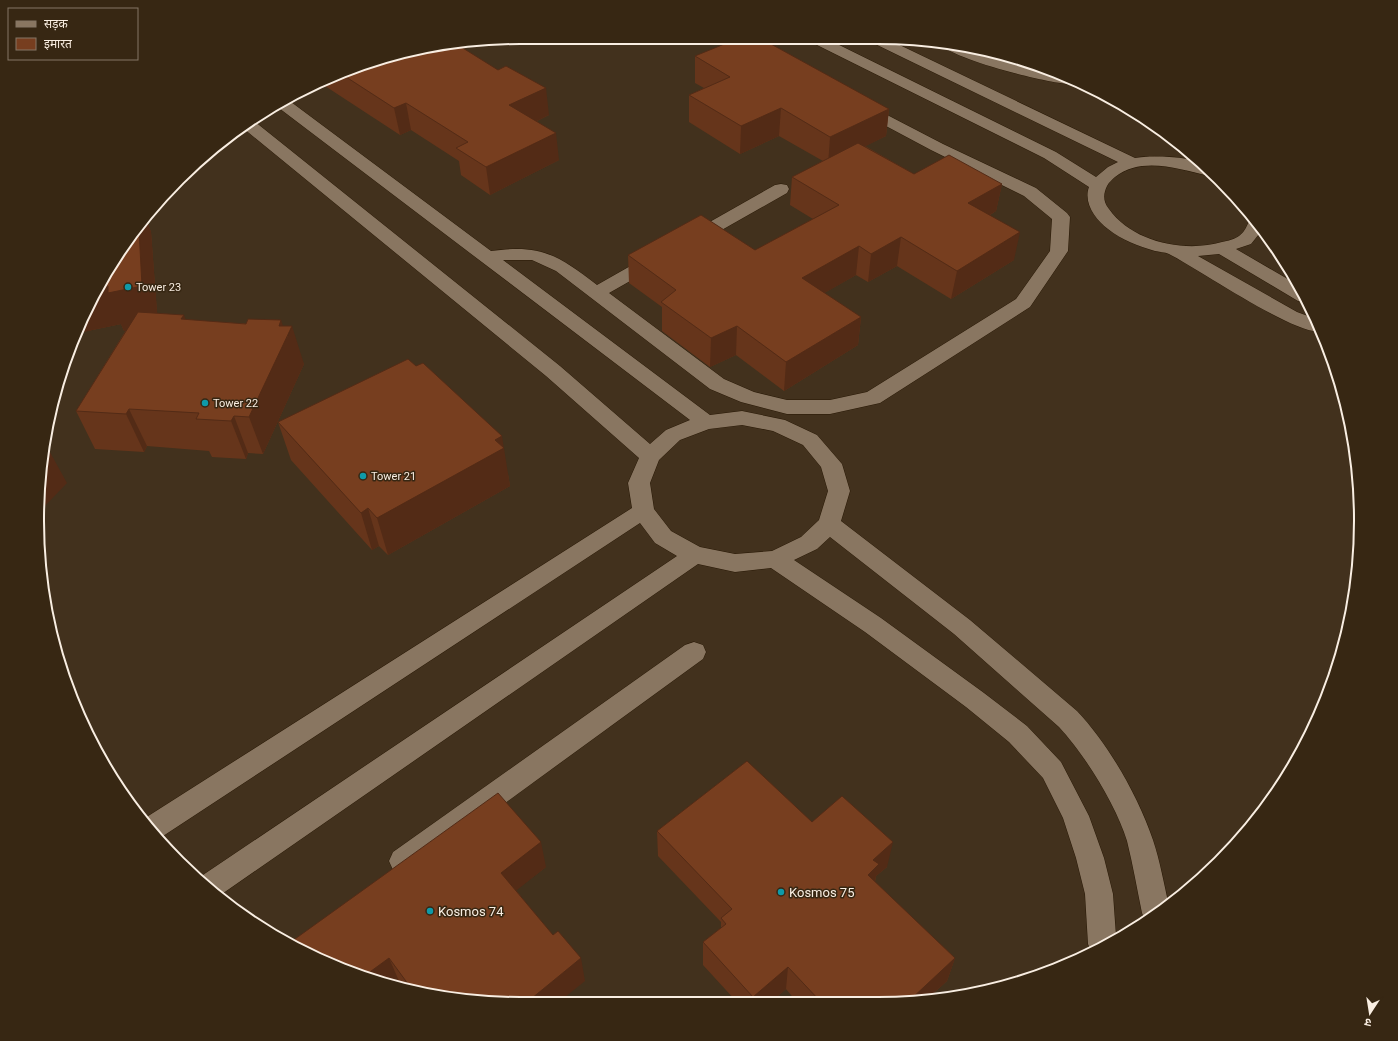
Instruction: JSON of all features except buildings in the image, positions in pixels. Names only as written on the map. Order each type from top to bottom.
[{"type":"street","points":[[826,44],[1050,155],[1097,185]]},
{"type":"street","points":[[887,44],[1132,163]]},
{"type":"street","points":[[965,52],[1015,69],[1048,76]]},
{"type":"street","points":[[487,257],[531,254],[543,257],[562,267],[718,384],[748,397],[787,407],[830,407],[873,398],[1023,303],[1060,251],[1061,217],[1030,192],[937,147],[846,99]]},
{"type":"street","points":[[286,106],[706,422]]},
{"type":"street","points":[[252,127],[553,372],[650,456]]},
{"type":"street","points":[[1192,162],[1161,161],[1132,163],[1110,171],[1097,185],[1096,202],[1107,219],[1129,235],[1159,247],[1176,251],[1192,252],[1223,249],[1246,239],[1254,228]]},
{"type":"street","points":[[596,293],[781,190]]},
{"type":"street","points":[[1223,249],[1295,291]]},
{"type":"street","points":[[1176,251],[1290,316],[1311,324]]},
{"type":"street","points":[[742,418],[778,425],[810,440],[831,464],[839,491],[829,524],[810,543],[775,559],[735,563],[695,555],[663,537],[643,511],[639,483],[650,456],[673,435],[706,422],[742,418]]},
{"type":"street","points":[[155,826],[643,511]]},
{"type":"street","points":[[829,524],[962,627],[1068,719],[1081,733],[1124,800],[1140,841],[1155,908]]},
{"type":"street","points":[[212,884],[695,555]]},
{"type":"street","points":[[775,559],[873,625],[981,705],[1018,734],[1052,770],[1076,816],[1090,858],[1099,894],[1102,941]]},
{"type":"street","points":[[386,874],[694,652]]},
{"type":"place","name":"Tower 23","points":[[128,287]]},
{"type":"place","name":"Tower 22","points":[[205,403]]},
{"type":"place","name":"Tower 21","points":[[363,476]]},
{"type":"place","name":"Kosmos 75","points":[[781,892]]},
{"type":"place","name":"Kosmos 74","points":[[430,911]]}]
